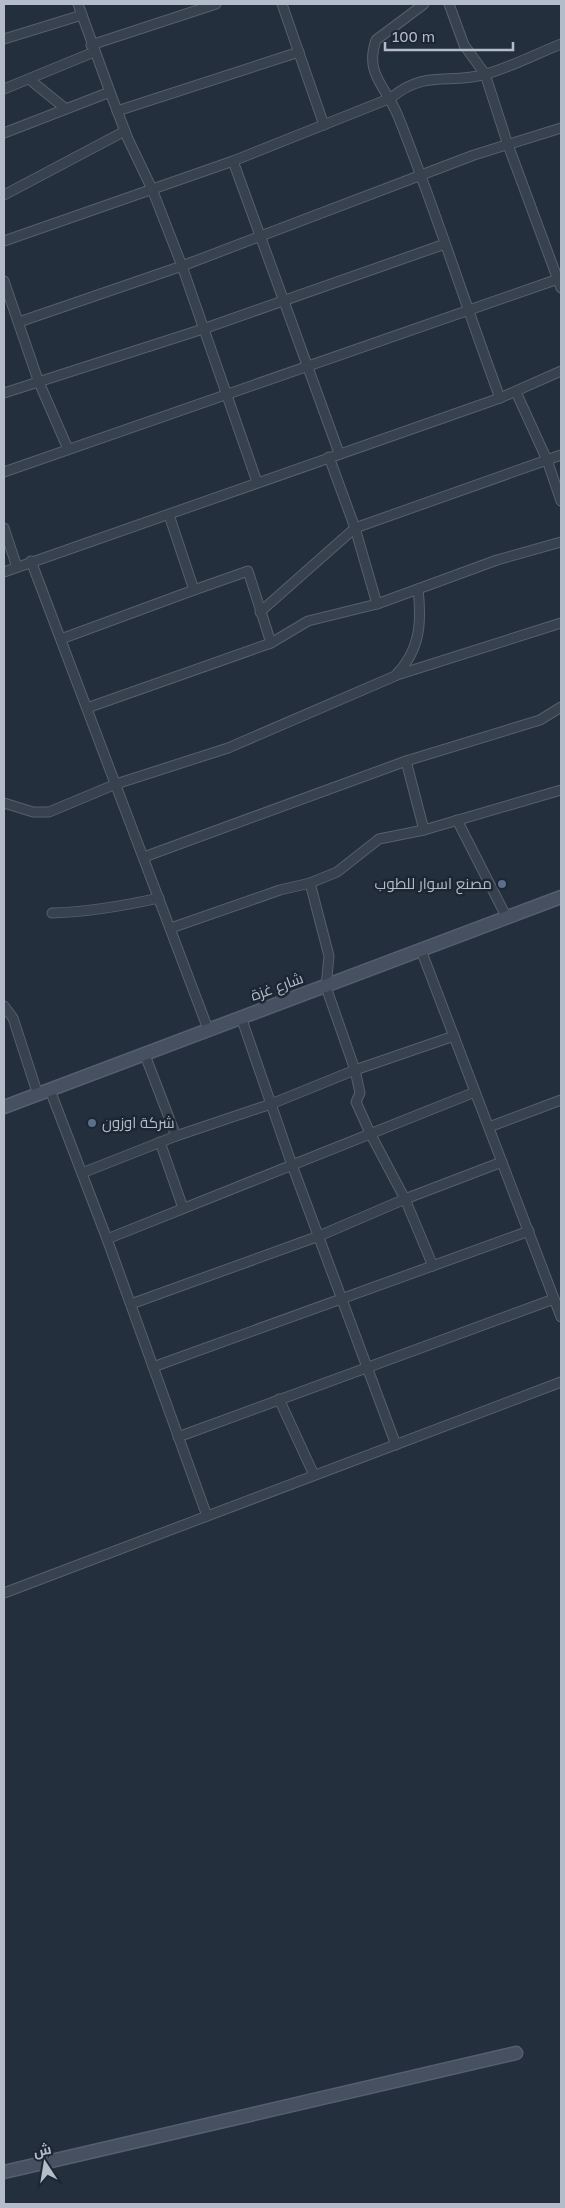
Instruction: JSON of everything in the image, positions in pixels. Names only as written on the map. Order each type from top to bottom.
[{"type":"main road","name":"شارع غزة","points":[[4,1108],[208,1029],[561,897]]},
{"type":"main road","points":[[4,2172],[516,2053]]},
{"type":"street","points":[[78,4],[117,111],[152,188],[182,266],[203,329],[228,393],[257,482]]},
{"type":"street","points":[[4,89],[93,48],[216,4]]},
{"type":"street","points":[[282,4],[324,125]]},
{"type":"street","points":[[424,4],[376,40],[372,55],[374,74],[391,98],[421,174],[500,398]]},
{"type":"street","points":[[4,472],[468,310],[560,281],[508,144],[484,74],[464,46],[449,4]]},
{"type":"street","points":[[4,39],[82,15]]},
{"type":"street","points":[[4,241],[152,188],[233,162],[391,98],[409,84],[429,78],[484,74],[561,44]]},
{"type":"street","points":[[117,111],[299,52]]},
{"type":"street","points":[[29,79],[66,109]]},
{"type":"street","points":[[4,133],[110,92]]},
{"type":"street","points":[[19,322],[182,266],[421,174],[561,128]]},
{"type":"street","points":[[4,195],[125,131]]},
{"type":"street","points":[[233,162],[339,454]]},
{"type":"street","points":[[4,393],[38,380],[203,329],[445,244]]},
{"type":"street","points":[[4,282],[38,380],[68,449]]},
{"type":"street","points":[[4,572],[500,398],[561,371]]},
{"type":"street","points":[[516,392],[547,460],[561,501]]},
{"type":"street","points":[[260,612],[355,528],[561,455]]},
{"type":"street","points":[[329,457],[355,528],[377,604]]},
{"type":"street","points":[[169,515],[194,590]]},
{"type":"street","points":[[4,528],[17,567]]},
{"type":"street","points":[[87,708],[271,643],[308,621],[377,604],[497,560],[561,542]]},
{"type":"street","points":[[31,562],[208,1029]]},
{"type":"street","points":[[61,639],[248,571],[271,643]]},
{"type":"street","points":[[394,676],[407,665],[418,637],[421,618],[418,589]]},
{"type":"street","points":[[4,803],[40,814],[116,784],[228,748],[394,676],[561,623]]},
{"type":"street","points":[[144,857],[406,761],[540,720],[561,707]]},
{"type":"street","points":[[406,761],[424,830]]},
{"type":"street","points":[[171,928],[280,890],[310,883],[338,872],[379,840],[424,830],[561,790]]},
{"type":"street","points":[[456,820],[507,918]]},
{"type":"street","points":[[310,883],[329,956],[326,986],[355,1070],[360,1092],[356,1102],[404,1199],[433,1266]]},
{"type":"street","points":[[52,913],[81,912],[120,907],[159,898]]},
{"type":"street","points":[[421,950],[561,1317]]},
{"type":"street","points":[[4,1006],[16,1026],[82,1173],[207,1516]]},
{"type":"street","points":[[241,1017],[292,1165],[369,1367],[396,1445]]},
{"type":"street","points":[[82,1173],[176,1136],[271,1104],[355,1070],[454,1036]]},
{"type":"street","points":[[145,1055],[176,1136]]},
{"type":"street","points":[[107,1238],[475,1092]]},
{"type":"street","points":[[489,1127],[561,1100]]},
{"type":"street","points":[[160,1142],[183,1208]]},
{"type":"street","points":[[130,1304],[319,1236],[404,1199],[502,1162]]},
{"type":"street","points":[[153,1367],[529,1232]]},
{"type":"street","points":[[178,1437],[554,1299]]},
{"type":"street","points":[[4,1593],[561,1382]]},
{"type":"street","points":[[279,1399],[314,1475]]},
{"type":"place","name":"مصنع اسوار للطوب","points":[[502,884]]},
{"type":"place","name":"شركة اوزون","points":[[92,1123]]}]
